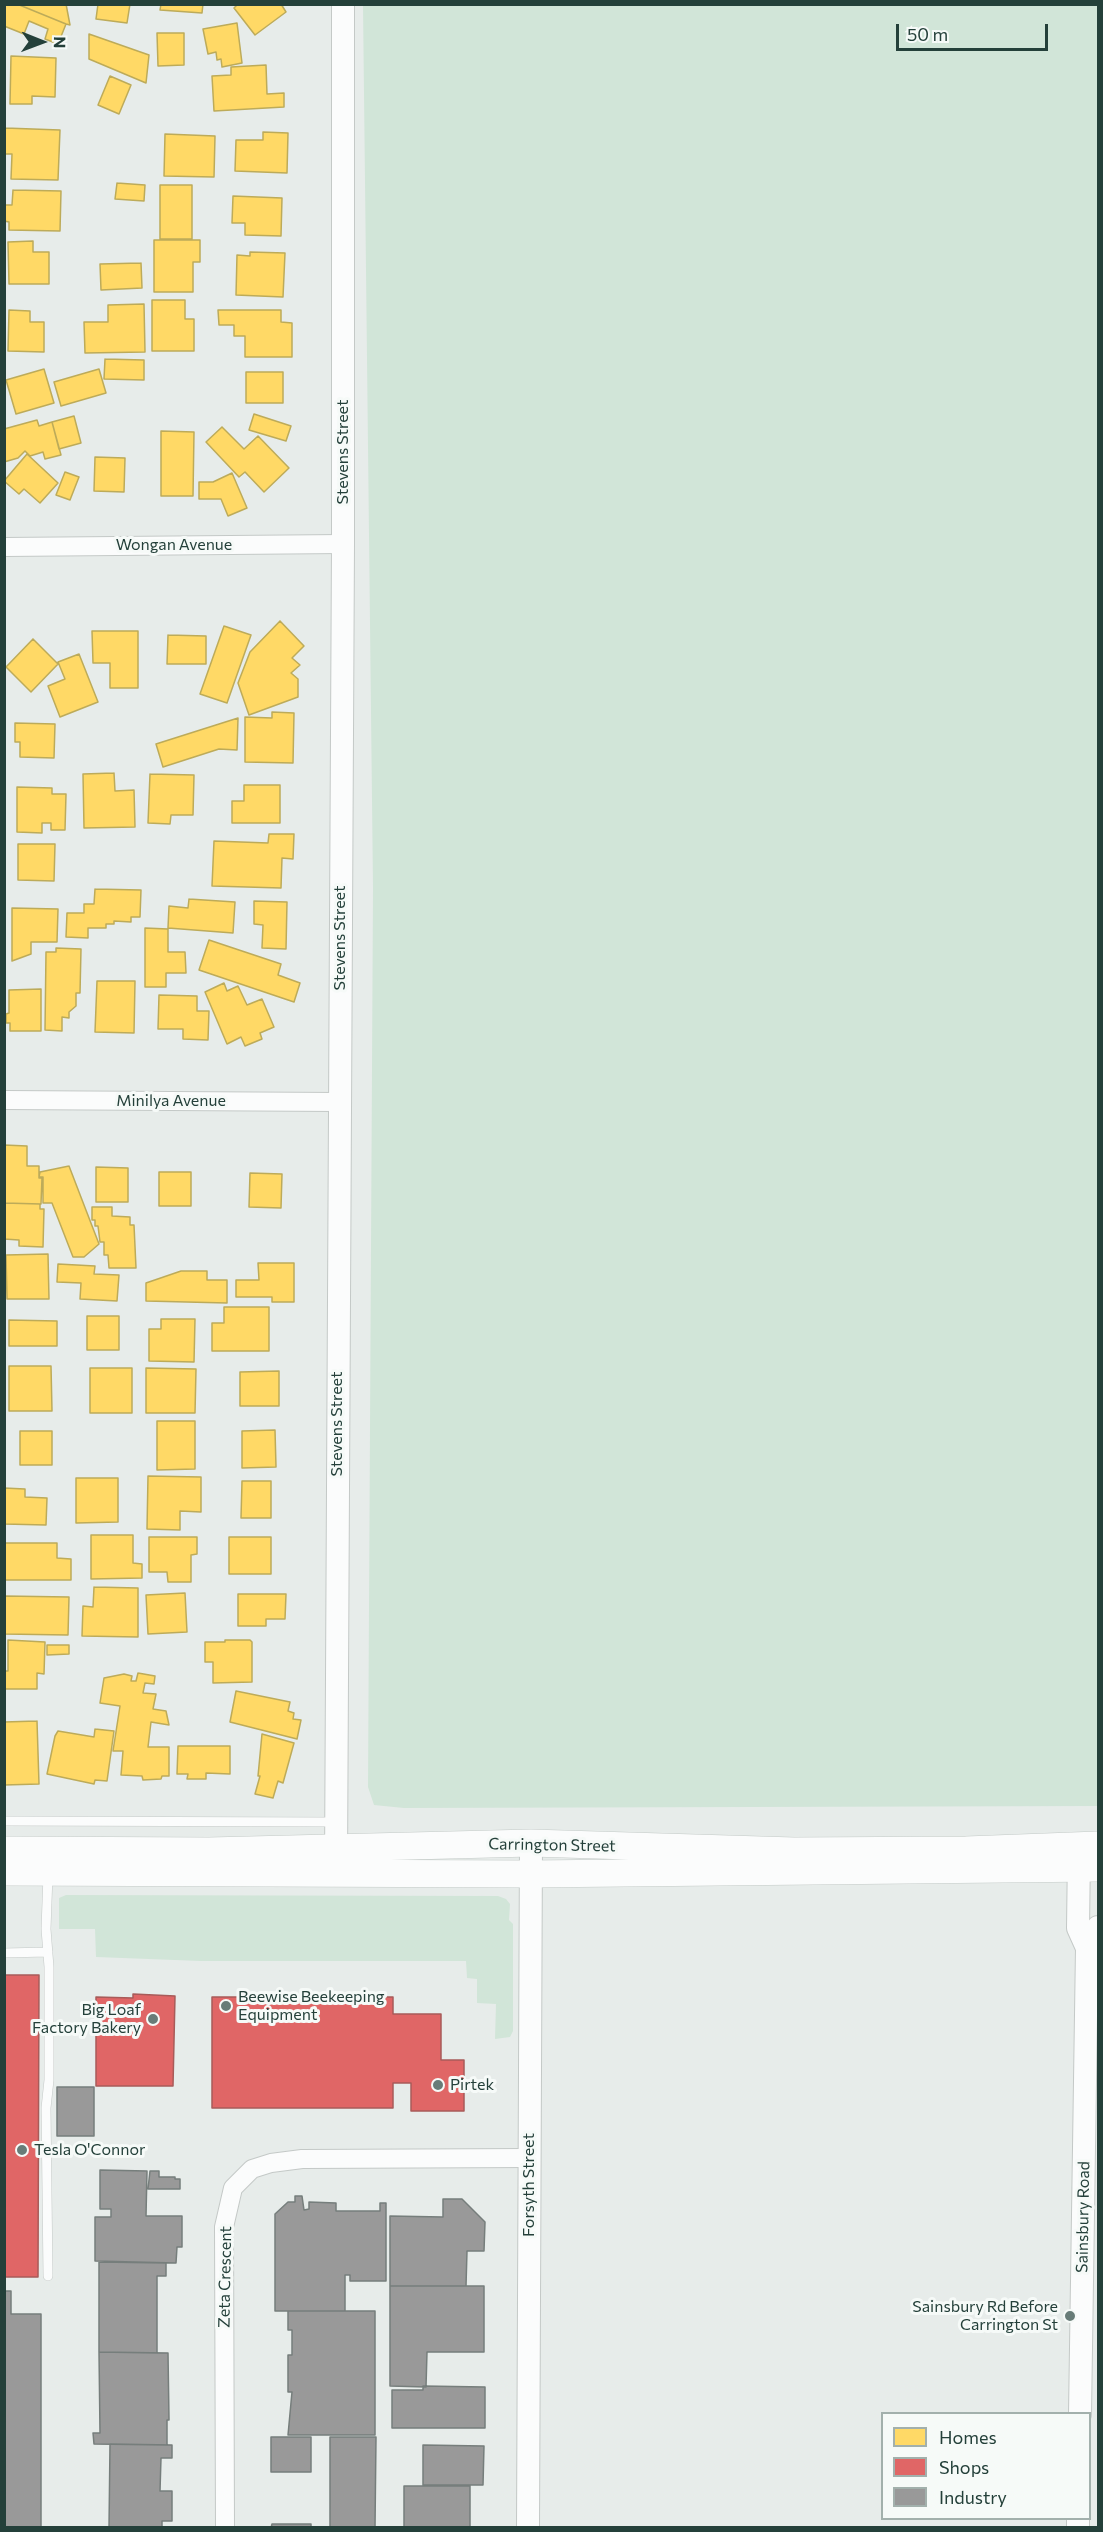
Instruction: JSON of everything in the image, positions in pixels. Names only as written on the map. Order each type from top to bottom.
[{"type":"main road","name":"Carrington Street","points":[[4,1872],[336,1861],[531,1843],[794,1851],[966,1850],[1089,1857]]},
{"type":"main road","name":"Carrington Street","points":[[4,1850],[336,1861],[531,1874],[1089,1857]]},
{"type":"street","name":"Stevens Street","points":[[336,1861],[338,1102],[343,544],[343,4]]},
{"type":"street","name":"Wongan Avenue","points":[[4,547],[343,544]]},
{"type":"street","name":"Minilya Avenue","points":[[4,1100],[338,1102]]},
{"type":"street","name":"Forsyth Street","points":[[528,2528],[531,1843]]},
{"type":"street","name":"Sainsbury Road","points":[[1080,2412],[1091,2110],[1087,1948],[1078,1928],[1089,1857]]},
{"type":"street","name":"Sainsbury Road","points":[[1087,1948],[1098,1926]]},
{"type":"street","name":"Zeta Crescent","points":[[225,2528],[224,2227],[233,2188],[252,2169],[271,2163],[302,2159],[529,2158]]},
{"type":"lane","points":[[4,1821],[336,1822]]},
{"type":"lane","points":[[48,1872],[46,1929],[49,2012],[49,2080],[46,2108],[48,2276]]},
{"type":"lane","points":[[4,1953],[48,1952]]},
{"type":"lane","points":[[39,2022],[49,2012]]},
{"type":"green space","points":[[363,5],[1098,5],[1098,1806],[404,1808],[374,1805],[368,1787],[373,888]]},
{"type":"green space","points":[[66,1895],[498,1896],[506,1899],[510,1904],[509,1920],[513,1924],[513,2031],[510,2037],[495,2039],[496,2004],[477,2003],[477,1979],[467,1978],[466,1961],[201,1961],[96,1957],[95,1929],[59,1929],[59,1898]]},
{"type":"building: Homes","points":[[4,4],[17,4],[66,24],[58,44],[45,39],[48,29],[29,21],[24,34],[4,26]]},
{"type":"building: Homes","points":[[17,4],[66,4],[70,25],[66,24]]},
{"type":"building: Homes","points":[[98,4],[130,4],[127,23],[96,19]]},
{"type":"building: Homes","points":[[161,4],[203,4],[202,13],[160,10]]},
{"type":"building: Homes","points":[[238,4],[281,4],[286,12],[255,35],[234,8]]},
{"type":"building: Homes","points":[[237,23],[242,63],[222,67],[221,59],[217,60],[216,52],[208,54],[203,29]]},
{"type":"building: Homes","points":[[157,33],[184,33],[184,65],[158,66]]},
{"type":"building: Homes","points":[[89,34],[149,55],[146,83],[89,59]]},
{"type":"building: Homes","points":[[11,56],[56,58],[55,97],[32,96],[32,104],[10,104]]},
{"type":"building: Homes","points":[[266,65],[267,94],[284,93],[284,107],[214,111],[212,76],[231,75],[231,67]]},
{"type":"building: Homes","points":[[110,76],[131,85],[119,114],[98,105]]},
{"type":"building: Homes","points":[[5,128],[60,130],[58,180],[11,179],[12,154],[4,154]]},
{"type":"building: Homes","points":[[263,132],[288,133],[287,173],[235,171],[236,140],[263,140]]},
{"type":"building: Homes","points":[[165,134],[215,136],[214,177],[164,176]]},
{"type":"building: Homes","points":[[117,183],[145,185],[144,201],[115,199]]},
{"type":"building: Homes","points":[[160,185],[192,185],[192,239],[160,239]]},
{"type":"building: Homes","points":[[13,190],[61,191],[60,231],[9,230],[9,222],[4,221],[4,205],[12,205]]},
{"type":"building: Homes","points":[[233,196],[282,198],[281,236],[245,235],[245,223],[232,223]]},
{"type":"building: Homes","points":[[154,240],[200,240],[200,262],[193,262],[193,292],[154,292]]},
{"type":"building: Homes","points":[[33,241],[33,252],[49,252],[49,284],[9,284],[8,242]]},
{"type":"building: Homes","points":[[250,252],[285,253],[283,297],[236,295],[237,255],[250,256]]},
{"type":"building: Homes","points":[[141,263],[142,288],[101,290],[100,264]]},
{"type":"building: Homes","points":[[152,300],[185,300],[185,319],[194,319],[194,351],[152,351]]},
{"type":"building: Homes","points":[[144,304],[145,352],[85,353],[84,322],[108,322],[108,305]]},
{"type":"building: Homes","points":[[9,310],[30,311],[30,322],[44,322],[44,352],[8,351]]},
{"type":"building: Homes","points":[[218,310],[281,310],[281,322],[292,323],[292,357],[245,357],[245,336],[234,336],[234,325],[219,325]]},
{"type":"building: Homes","points":[[105,359],[144,360],[144,380],[104,379]]},
{"type":"building: Homes","points":[[44,369],[54,403],[16,414],[6,380]]},
{"type":"building: Homes","points":[[99,369],[106,393],[61,406],[54,382]]},
{"type":"building: Homes","points":[[246,372],[283,372],[283,403],[246,403]]},
{"type":"building: Homes","points":[[254,414],[291,426],[286,441],[249,430]]},
{"type":"building: Homes","points":[[74,416],[81,443],[59,449],[52,422]]},
{"type":"building: Homes","points":[[37,420],[39,426],[52,422],[61,455],[45,459],[43,452],[30,456],[25,451],[18,458],[4,462],[4,429]]},
{"type":"building: Homes","points":[[222,427],[244,449],[258,436],[289,468],[264,492],[245,472],[239,477],[206,442]]},
{"type":"building: Homes","points":[[161,431],[194,432],[193,496],[161,496]]},
{"type":"building: Homes","points":[[27,454],[58,483],[40,503],[24,489],[19,494],[4,481]]},
{"type":"building: Homes","points":[[95,457],[125,458],[124,492],[94,491]]},
{"type":"building: Homes","points":[[65,472],[79,477],[70,500],[56,495]]},
{"type":"building: Homes","points":[[232,473],[247,508],[228,516],[221,499],[199,499],[199,482],[213,482]]},
{"type":"building: Homes","points":[[280,621],[304,646],[292,658],[300,665],[291,673],[298,679],[298,697],[249,715],[238,683],[250,652]]},
{"type":"building: Homes","points":[[224,626],[251,635],[227,703],[200,694]]},
{"type":"building: Homes","points":[[92,631],[138,631],[138,688],[110,688],[110,663],[93,663]]},
{"type":"building: Homes","points":[[168,635],[206,636],[206,664],[167,664]]},
{"type":"building: Homes","points":[[33,639],[58,664],[31,692],[6,667]]},
{"type":"building: Homes","points":[[79,654],[98,702],[60,717],[48,686],[65,679],[58,662]]},
{"type":"building: Homes","points":[[272,712],[294,713],[293,763],[245,762],[245,717],[272,718]]},
{"type":"building: Homes","points":[[238,718],[237,750],[219,749],[163,767],[156,744]]},
{"type":"building: Homes","points":[[15,723],[55,724],[54,758],[20,757],[20,742],[15,742]]},
{"type":"building: Homes","points":[[114,773],[115,791],[134,790],[135,827],[84,828],[83,774]]},
{"type":"building: Homes","points":[[150,774],[194,775],[193,815],[171,815],[170,824],[148,823]]},
{"type":"building: Homes","points":[[244,785],[280,785],[280,823],[232,823],[232,801],[244,801]]},
{"type":"building: Homes","points":[[17,787],[52,788],[52,794],[66,794],[65,830],[51,830],[51,823],[42,823],[42,833],[17,832]]},
{"type":"building: Homes","points":[[269,834],[294,834],[293,859],[282,858],[281,888],[212,886],[214,841],[268,843]]},
{"type":"building: Homes","points":[[18,844],[55,844],[54,881],[18,880]]},
{"type":"building: Homes","points":[[95,889],[141,890],[140,917],[131,917],[131,922],[114,921],[114,924],[106,924],[106,928],[88,928],[88,938],[66,937],[67,913],[84,913],[84,904],[94,904]]},
{"type":"building: Homes","points":[[189,899],[235,902],[233,933],[168,928],[169,906],[188,908]]},
{"type":"building: Homes","points":[[254,901],[287,902],[286,949],[262,948],[263,925],[254,924]]},
{"type":"building: Homes","points":[[12,908],[58,909],[57,942],[31,942],[31,954],[12,961]]},
{"type":"building: Homes","points":[[145,928],[168,929],[168,952],[185,952],[186,973],[166,973],[166,987],[145,987]]},
{"type":"building: Homes","points":[[209,940],[281,964],[278,975],[300,983],[294,1002],[199,970]]},
{"type":"building: Homes","points":[[56,948],[81,949],[80,993],[76,993],[76,1006],[69,1012],[69,1018],[62,1017],[62,1031],[45,1030],[46,952],[56,952]]},
{"type":"building: Homes","points":[[97,981],[135,981],[134,1033],[95,1032]]},
{"type":"building: Homes","points":[[224,983],[227,991],[238,986],[247,1005],[262,999],[274,1027],[260,1033],[262,1039],[245,1046],[241,1037],[227,1044],[205,992]]},
{"type":"building: Homes","points":[[41,989],[41,1031],[10,1031],[10,1023],[6,1023],[6,1014],[9,1013],[9,990]]},
{"type":"building: Homes","points":[[159,995],[197,996],[197,1011],[209,1011],[208,1040],[183,1039],[183,1029],[158,1029]]},
{"type":"building: Homes","points":[[4,1145],[27,1146],[27,1166],[39,1166],[39,1178],[42,1178],[41,1204],[4,1203]]},
{"type":"building: Homes","points":[[69,1166],[99,1244],[84,1257],[73,1257],[52,1203],[43,1203],[43,1177],[39,1177],[40,1172]]},
{"type":"building: Homes","points":[[96,1167],[128,1168],[128,1202],[96,1202]]},
{"type":"building: Homes","points":[[159,1172],[191,1172],[191,1206],[159,1206]]},
{"type":"building: Homes","points":[[250,1173],[282,1174],[281,1208],[249,1207]]},
{"type":"building: Homes","points":[[4,1203],[40,1204],[40,1209],[44,1209],[43,1247],[19,1246],[19,1240],[4,1239]]},
{"type":"building: Homes","points":[[92,1207],[112,1207],[112,1216],[130,1217],[130,1225],[134,1225],[136,1268],[109,1268],[108,1255],[104,1255],[104,1242],[100,1242],[98,1226],[95,1226],[95,1220],[92,1220]]},
{"type":"building: Homes","points":[[48,1254],[49,1299],[7,1299],[6,1255]]},
{"type":"building: Homes","points":[[258,1263],[294,1263],[294,1302],[272,1302],[272,1297],[236,1297],[236,1280],[259,1280]]},
{"type":"building: Homes","points":[[58,1264],[95,1266],[94,1274],[119,1275],[117,1301],[80,1299],[81,1283],[57,1282]]},
{"type":"building: Homes","points":[[181,1271],[207,1271],[207,1280],[227,1280],[227,1303],[146,1301],[146,1283]]},
{"type":"building: Homes","points":[[224,1307],[269,1307],[269,1351],[212,1351],[212,1323],[224,1323]]},
{"type":"building: Homes","points":[[87,1316],[119,1316],[119,1350],[87,1350]]},
{"type":"building: Homes","points":[[161,1319],[195,1319],[194,1362],[149,1361],[149,1329],[161,1329]]},
{"type":"building: Homes","points":[[9,1320],[57,1321],[57,1346],[9,1346]]},
{"type":"building: Homes","points":[[9,1366],[51,1366],[52,1411],[9,1411]]},
{"type":"building: Homes","points":[[90,1368],[132,1368],[132,1413],[90,1413]]},
{"type":"building: Homes","points":[[146,1368],[196,1369],[195,1413],[146,1413]]},
{"type":"building: Homes","points":[[279,1371],[279,1406],[240,1406],[240,1372]]},
{"type":"building: Homes","points":[[157,1421],[195,1421],[195,1469],[157,1470]]},
{"type":"building: Homes","points":[[275,1430],[276,1467],[242,1468],[242,1431]]},
{"type":"building: Homes","points":[[20,1431],[52,1431],[52,1465],[20,1465]]},
{"type":"building: Homes","points":[[148,1476],[201,1477],[201,1512],[180,1511],[180,1530],[147,1529]]},
{"type":"building: Homes","points":[[76,1478],[118,1478],[118,1522],[76,1523]]},
{"type":"building: Homes","points":[[242,1481],[271,1481],[271,1518],[241,1518]]},
{"type":"building: Homes","points":[[4,1488],[25,1489],[25,1497],[47,1498],[46,1525],[4,1524]]},
{"type":"building: Homes","points":[[91,1535],[133,1535],[133,1563],[142,1564],[142,1578],[91,1579]]},
{"type":"building: Homes","points":[[149,1537],[197,1537],[197,1554],[191,1555],[191,1582],[168,1582],[167,1572],[149,1572]]},
{"type":"building: Homes","points":[[229,1537],[271,1537],[271,1574],[229,1574]]},
{"type":"building: Homes","points":[[4,1543],[57,1543],[57,1558],[71,1559],[71,1580],[4,1580]]},
{"type":"building: Homes","points":[[94,1587],[138,1588],[138,1637],[82,1636],[83,1606],[93,1607]]},
{"type":"building: Homes","points":[[185,1593],[187,1632],[148,1634],[146,1595]]},
{"type":"building: Homes","points":[[238,1594],[286,1594],[285,1619],[266,1619],[266,1626],[238,1626]]},
{"type":"building: Homes","points":[[4,1596],[69,1597],[68,1635],[4,1634]]},
{"type":"building: Homes","points":[[8,1640],[45,1642],[44,1674],[37,1673],[37,1689],[5,1689],[5,1671],[8,1671]]},
{"type":"building: Homes","points":[[225,1640],[250,1640],[252,1642],[252,1682],[213,1683],[213,1662],[205,1662],[205,1642],[225,1642]]},
{"type":"building: Homes","points":[[47,1645],[69,1645],[69,1654],[47,1655]]},
{"type":"building: Homes","points":[[138,1673],[155,1676],[154,1684],[145,1683],[143,1693],[156,1694],[153,1709],[166,1711],[169,1725],[151,1722],[148,1747],[169,1747],[169,1776],[162,1776],[161,1779],[143,1780],[142,1776],[121,1775],[123,1751],[113,1751],[120,1706],[100,1703],[104,1678],[124,1674],[132,1676],[131,1681],[136,1681]]},
{"type":"building: Homes","points":[[236,1691],[290,1702],[288,1711],[294,1713],[293,1719],[301,1720],[297,1739],[230,1722]]},
{"type":"building: Homes","points":[[37,1721],[39,1784],[4,1785],[4,1722]]},
{"type":"building: Homes","points":[[95,1729],[114,1731],[107,1781],[95,1780],[94,1784],[47,1774],[58,1731],[94,1737]]},
{"type":"building: Homes","points":[[262,1734],[294,1743],[283,1783],[278,1781],[273,1798],[255,1794],[260,1776],[258,1776]]},
{"type":"building: Homes","points":[[178,1746],[230,1746],[230,1774],[206,1773],[206,1779],[187,1779],[188,1774],[177,1774]]},
{"type":"building: Shops","name":"Tesla O'Connor","points":[[4,1975],[39,1975],[38,2277],[4,2277]]},
{"type":"building: Shops","points":[[133,1994],[175,1996],[173,2086],[96,2086],[96,1997],[133,1998]]},
{"type":"building: Shops","points":[[212,1997],[393,1997],[393,2014],[441,2014],[441,2060],[464,2060],[464,2111],[411,2111],[411,2083],[393,2083],[393,2108],[212,2108]]},
{"type":"building: Industry","points":[[57,2087],[94,2087],[94,2136],[57,2136]]},
{"type":"building: Industry","points":[[100,2170],[147,2171],[146,2216],[182,2216],[182,2247],[177,2247],[176,2263],[95,2261],[95,2217],[111,2217],[111,2209],[100,2209]]},
{"type":"building: Industry","points":[[150,2171],[159,2171],[159,2177],[180,2179],[180,2189],[148,2189]]},
{"type":"building: Industry","points":[[295,2196],[302,2196],[304,2210],[309,2209],[309,2202],[336,2203],[336,2211],[380,2211],[380,2203],[386,2203],[386,2281],[350,2281],[350,2275],[345,2275],[345,2311],[275,2311],[275,2214],[288,2202],[295,2202]]},
{"type":"building: Industry","points":[[443,2199],[462,2199],[485,2222],[484,2251],[467,2251],[466,2286],[390,2286],[390,2216],[443,2217]]},
{"type":"building: Industry","points":[[99,2262],[166,2263],[166,2276],[157,2276],[157,2353],[99,2352]]},
{"type":"building: Industry","points":[[390,2286],[484,2286],[484,2352],[427,2352],[426,2387],[390,2386]]},
{"type":"building: Industry","points":[[4,2291],[11,2291],[11,2314],[41,2314],[41,2528],[4,2528]]},
{"type":"building: Industry","points":[[288,2311],[375,2311],[375,2435],[288,2435],[292,2392],[288,2392],[288,2355],[292,2355],[292,2330],[288,2330]]},
{"type":"building: Industry","points":[[99,2352],[168,2353],[167,2445],[94,2444],[93,2433],[100,2433]]},
{"type":"building: Industry","points":[[423,2386],[485,2387],[485,2428],[392,2428],[392,2390],[423,2390]]},
{"type":"building: Industry","points":[[271,2437],[311,2437],[311,2472],[271,2472]]},
{"type":"building: Industry","points":[[330,2437],[376,2437],[375,2528],[330,2528]]},
{"type":"building: Industry","points":[[110,2444],[172,2445],[172,2458],[161,2458],[160,2491],[172,2491],[172,2521],[162,2521],[162,2528],[109,2528]]},
{"type":"building: Industry","points":[[423,2445],[484,2446],[483,2485],[423,2485]]},
{"type":"building: Industry","points":[[404,2486],[470,2486],[470,2528],[404,2528]]},
{"type":"building: Industry","points":[[272,2524],[311,2524],[311,2528],[271,2528]]},
{"type":"place","name":"Beewise Beekeeping Equipment","points":[[226,2006]]},
{"type":"place","name":"Big Loaf Factory Bakery","points":[[153,2019]]},
{"type":"place","name":"Pirtek","points":[[438,2085]]},
{"type":"place","name":"Tesla O'Connor","points":[[22,2150]]},
{"type":"place","name":"Sainsbury Rd Before Carrington St","points":[[1070,2316]]}]
